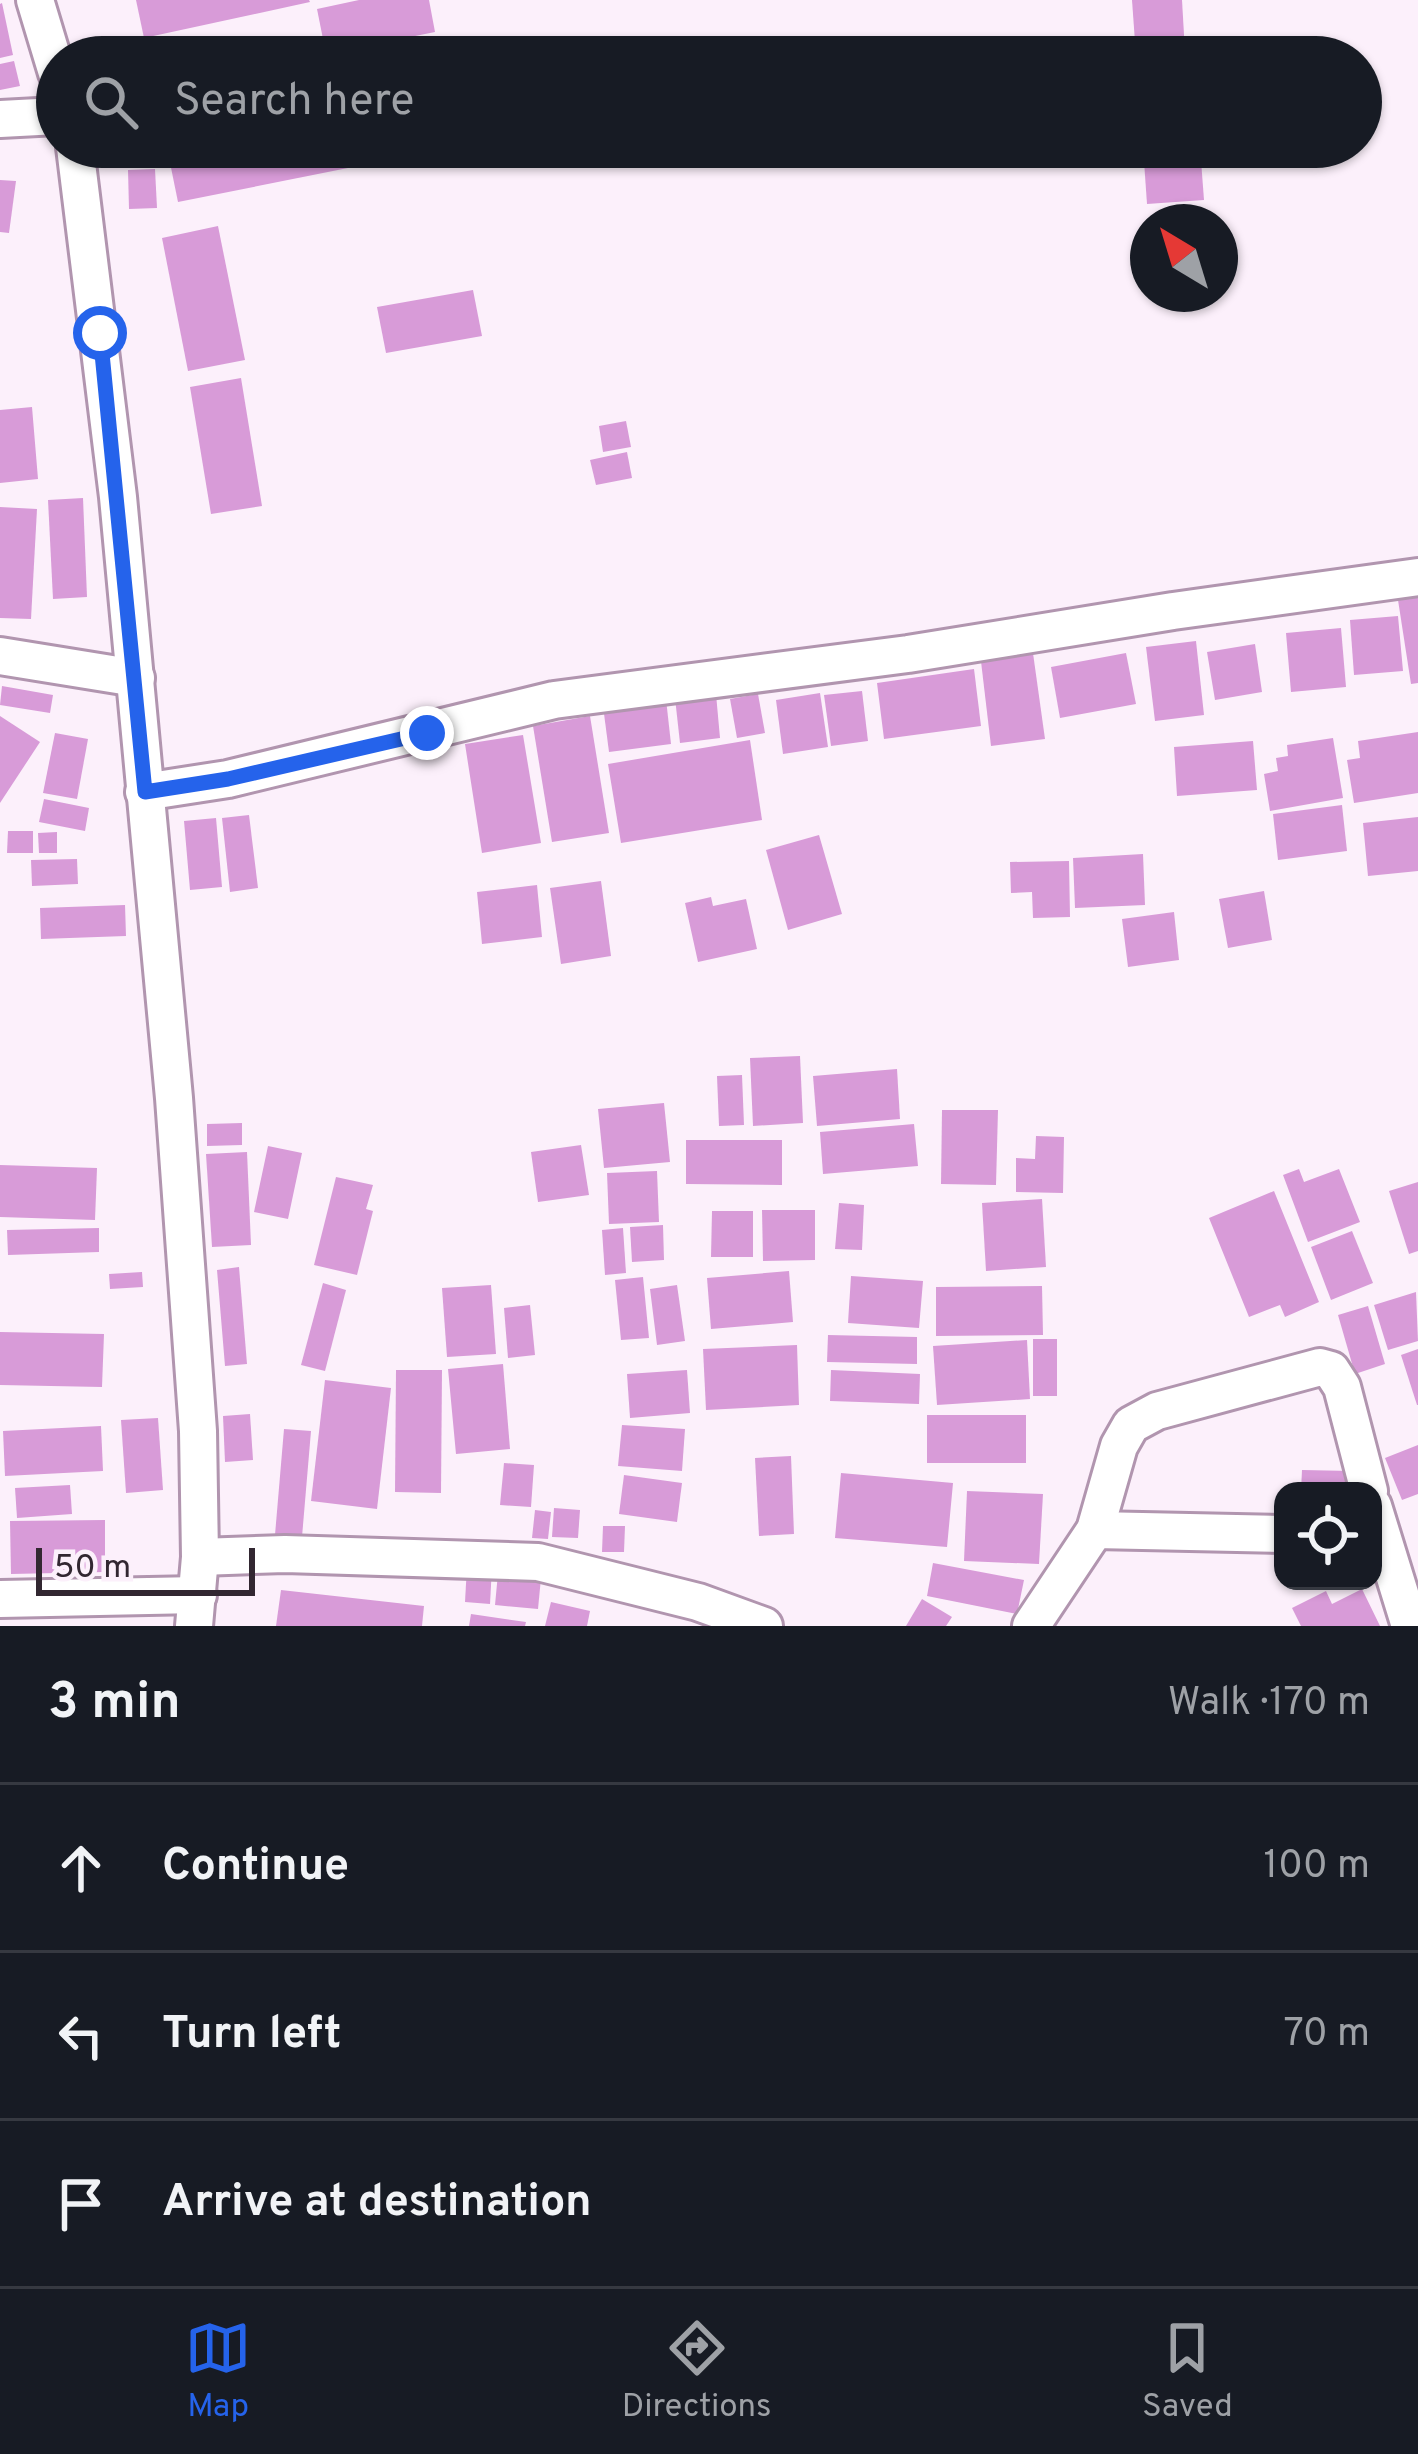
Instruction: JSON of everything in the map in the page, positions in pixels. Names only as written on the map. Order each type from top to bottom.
[{"type":"street","points":[[35,0],[46,36]]},
{"type":"street","points":[[0,119],[36,117]]},
{"type":"street","points":[[0,1599],[196,1610],[200,1557],[198,1431],[174,1098],[136,677],[78,168]]},
{"type":"street","points":[[145,792],[228,779],[554,700],[908,654],[1418,577]]},
{"type":"street","points":[[0,656],[136,677]]},
{"type":"street","points":[[1030,1626],[1095,1530],[1119,1446],[1131,1425],[1156,1411],[1320,1367],[1331,1370],[1342,1387],[1367,1482]]},
{"type":"street","points":[[1095,1530],[1274,1534]]},
{"type":"street","points":[[1382,1544],[1410,1626]]},
{"type":"street","points":[[200,1557],[538,1562],[698,1601],[764,1626]]},
{"type":"building","points":[[136,0],[310,2],[153,36],[144,36]]},
{"type":"building","points":[[359,0],[429,0],[435,32],[322,36],[317,9]]},
{"type":"building","points":[[1132,0],[1182,0],[1184,36],[1135,36]]},
{"type":"building","points":[[0,4],[13,55],[0,58]]},
{"type":"building","points":[[14,61],[20,86],[0,90],[0,64]]},
{"type":"building","points":[[171,168],[348,168],[178,202]]},
{"type":"building","points":[[1144,168],[1202,168],[1204,200],[1147,204]]},
{"type":"building","points":[[155,169],[157,208],[129,209],[128,170]]},
{"type":"building","points":[[0,180],[16,181],[9,233],[0,232]]},
{"type":"building","points":[[218,226],[245,360],[188,371],[162,238]]},
{"type":"building","points":[[473,290],[482,336],[386,353],[377,307]]},
{"type":"building","points":[[241,378],[262,506],[211,514],[190,387]]},
{"type":"building","points":[[32,407],[38,479],[0,483],[0,410]]},
{"type":"building","points":[[626,421],[631,447],[603,452],[599,426]]},
{"type":"building","points":[[627,452],[632,478],[596,485],[590,460]]},
{"type":"building","points":[[83,498],[87,597],[53,599],[48,500]]},
{"type":"building","points":[[0,507],[37,509],[31,619],[0,618]]},
{"type":"building","points":[[1418,597],[1418,683],[1411,684],[1398,600]]},
{"type":"building","points":[[1398,616],[1403,671],[1354,675],[1350,620]]},
{"type":"building","points":[[1341,628],[1346,687],[1291,692],[1286,633]]},
{"type":"building","points":[[1196,641],[1204,715],[1155,721],[1146,647]]},
{"type":"building","points":[[1255,644],[1262,692],[1215,700],[1207,652]]},
{"type":"building","points":[[1032,646],[1045,739],[991,746],[980,653]]},
{"type":"building","points":[[1126,653],[1136,704],[1060,718],[1051,667]]},
{"type":"building","points":[[974,669],[981,726],[884,739],[877,683]]},
{"type":"building","points":[[2,686],[53,695],[50,713],[0,705]]},
{"type":"building","points":[[862,691],[868,741],[831,746],[824,695]]},
{"type":"building","points":[[820,693],[828,747],[783,754],[776,700]]},
{"type":"building","points":[[716,694],[720,738],[680,743],[675,698]]},
{"type":"building","points":[[758,694],[765,733],[737,738],[730,699]]},
{"type":"building","points":[[666,699],[671,744],[609,752],[603,706]]},
{"type":"building","points":[[0,716],[40,742],[0,803]]},
{"type":"building","points":[[590,716],[609,833],[552,842],[533,726]]},
{"type":"building","points":[[1418,732],[1418,793],[1354,803],[1347,760],[1360,758],[1358,741]]},
{"type":"building","points":[[55,733],[88,739],[77,799],[43,793]]},
{"type":"building","points":[[523,735],[541,843],[482,853],[465,744]]},
{"type":"building","points":[[1333,738],[1343,798],[1270,811],[1264,774],[1278,771],[1276,758],[1288,756],[1287,745]]},
{"type":"building","points":[[750,740],[762,820],[621,843],[608,764]]},
{"type":"building","points":[[1253,741],[1257,790],[1177,796],[1174,747]]},
{"type":"building","points":[[44,799],[89,808],[85,831],[39,822]]},
{"type":"building","points":[[1342,805],[1347,851],[1278,860],[1273,814]]},
{"type":"building","points":[[249,815],[258,888],[230,892],[222,818]]},
{"type":"building","points":[[1418,817],[1418,871],[1368,876],[1363,823]]},
{"type":"building","points":[[216,818],[222,887],[190,890],[184,821]]},
{"type":"building","points":[[8,831],[33,831],[33,853],[7,853]]},
{"type":"building","points":[[57,832],[57,853],[39,853],[38,833]]},
{"type":"building","points":[[819,835],[842,914],[788,930],[766,850]]},
{"type":"building","points":[[1143,854],[1145,905],[1075,908],[1073,858]]},
{"type":"building","points":[[77,859],[78,884],[32,886],[31,860]]},
{"type":"building","points":[[1069,861],[1070,917],[1033,918],[1032,892],[1011,893],[1010,862]]},
{"type":"building","points":[[601,881],[611,956],[561,964],[550,888]]},
{"type":"building","points":[[537,885],[542,937],[482,944],[477,892]]},
{"type":"building","points":[[1264,891],[1272,940],[1228,948],[1219,899]]},
{"type":"building","points":[[711,897],[713,906],[746,899],[757,949],[698,962],[685,903]]},
{"type":"building","points":[[125,905],[126,936],[41,939],[40,908]]},
{"type":"building","points":[[1174,912],[1179,960],[1128,967],[1122,919]]},
{"type":"building","points":[[800,1056],[803,1123],[753,1126],[750,1058]]},
{"type":"building","points":[[897,1069],[900,1119],[817,1126],[813,1076]]},
{"type":"building","points":[[742,1075],[744,1125],[719,1126],[717,1076]]},
{"type":"building","points":[[664,1103],[670,1162],[604,1168],[598,1109]]},
{"type":"building","points":[[942,1110],[998,1110],[996,1185],[941,1184]]},
{"type":"building","points":[[242,1123],[242,1145],[207,1146],[207,1124]]},
{"type":"building","points":[[914,1124],[918,1166],[823,1174],[820,1132]]},
{"type":"building","points":[[1036,1136],[1064,1137],[1063,1193],[1016,1192],[1016,1158],[1035,1159]]},
{"type":"building","points":[[686,1140],[782,1140],[782,1185],[686,1184]]},
{"type":"building","points":[[581,1145],[589,1195],[538,1202],[531,1152]]},
{"type":"building","points":[[268,1146],[302,1153],[288,1219],[254,1212]]},
{"type":"building","points":[[247,1152],[251,1245],[212,1247],[206,1154]]},
{"type":"building","points":[[0,1165],[97,1168],[95,1220],[0,1217]]},
{"type":"building","points":[[1299,1169],[1304,1182],[1339,1169],[1360,1222],[1308,1242],[1283,1175]]},
{"type":"building","points":[[657,1171],[659,1222],[609,1224],[607,1173]]},
{"type":"building","points":[[336,1177],[373,1185],[366,1209],[373,1211],[357,1275],[314,1265]]},
{"type":"building","points":[[1418,1182],[1418,1251],[1409,1254],[1389,1191]]},
{"type":"building","points":[[1274,1191],[1319,1302],[1285,1317],[1280,1305],[1249,1317],[1209,1218]]},
{"type":"building","points":[[1042,1199],[1046,1267],[986,1271],[982,1203]]},
{"type":"building","points":[[839,1203],[864,1205],[862,1250],[835,1249]]},
{"type":"building","points":[[762,1210],[815,1210],[815,1260],[763,1261]]},
{"type":"building","points":[[712,1211],[753,1211],[753,1257],[711,1257]]},
{"type":"building","points":[[663,1225],[664,1260],[632,1262],[630,1227]]},
{"type":"building","points":[[99,1228],[99,1252],[8,1255],[7,1230]]},
{"type":"building","points":[[623,1228],[626,1273],[605,1275],[602,1230]]},
{"type":"building","points":[[1352,1231],[1373,1283],[1331,1300],[1311,1247]]},
{"type":"building","points":[[239,1267],[247,1364],[225,1366],[217,1270]]},
{"type":"building","points":[[789,1271],[793,1322],[711,1329],[707,1278]]},
{"type":"building","points":[[142,1272],[143,1287],[110,1289],[109,1274]]},
{"type":"building","points":[[851,1276],[923,1281],[919,1328],[848,1323]]},
{"type":"building","points":[[643,1277],[649,1338],[621,1340],[615,1280]]},
{"type":"building","points":[[323,1283],[346,1290],[325,1371],[301,1365]]},
{"type":"building","points":[[491,1285],[496,1354],[447,1357],[442,1288]]},
{"type":"building","points":[[677,1285],[685,1341],[657,1345],[650,1289]]},
{"type":"building","points":[[1042,1286],[1043,1335],[936,1336],[936,1287]]},
{"type":"building","points":[[1416,1292],[1418,1341],[1388,1350],[1374,1305]]},
{"type":"building","points":[[530,1305],[535,1355],[508,1358],[504,1308]]},
{"type":"building","points":[[1368,1306],[1385,1364],[1355,1374],[1338,1315]]},
{"type":"building","points":[[0,1332],[104,1334],[102,1387],[0,1385]]},
{"type":"building","points":[[828,1335],[917,1337],[917,1364],[827,1362]]},
{"type":"building","points":[[1033,1339],[1057,1339],[1057,1396],[1033,1396]]},
{"type":"building","points":[[1027,1340],[1030,1399],[937,1405],[933,1346]]},
{"type":"building","points":[[797,1345],[799,1405],[706,1410],[703,1349]]},
{"type":"building","points":[[1418,1349],[1418,1405],[1417,1405],[1401,1355]]},
{"type":"building","points":[[503,1364],[510,1449],[456,1454],[448,1369]]},
{"type":"building","points":[[396,1370],[442,1370],[441,1493],[395,1492]]},
{"type":"building","points":[[687,1370],[690,1413],[630,1418],[627,1374]]},
{"type":"building","points":[[831,1370],[920,1374],[919,1404],[830,1401]]},
{"type":"building","points":[[325,1380],[391,1388],[377,1509],[311,1501]]},
{"type":"building","points":[[250,1414],[253,1460],[225,1462],[223,1416]]},
{"type":"building","points":[[927,1415],[1026,1415],[1026,1463],[927,1463]]},
{"type":"building","points":[[158,1418],[163,1490],[126,1493],[121,1420]]},
{"type":"building","points":[[622,1425],[685,1429],[682,1471],[618,1466]]},
{"type":"building","points":[[101,1426],[103,1471],[5,1476],[3,1431]]},
{"type":"building","points":[[284,1429],[311,1431],[302,1537],[275,1535]]},
{"type":"building","points":[[1418,1445],[1418,1494],[1402,1500],[1385,1458]]},
{"type":"building","points":[[791,1456],[794,1534],[759,1536],[755,1458]]},
{"type":"building","points":[[504,1463],[534,1465],[531,1507],[500,1505]]},
{"type":"building","points":[[1302,1470],[1352,1471],[1351,1482],[1301,1482]]},
{"type":"building","points":[[841,1473],[953,1483],[947,1547],[835,1538]]},
{"type":"building","points":[[624,1475],[682,1483],[677,1522],[619,1514]]},
{"type":"building","points":[[70,1485],[72,1514],[17,1518],[15,1488]]},
{"type":"building","points":[[967,1491],[1043,1494],[1039,1564],[964,1561]]},
{"type":"building","points":[[554,1508],[580,1510],[578,1538],[552,1537]]},
{"type":"building","points":[[535,1510],[551,1512],[548,1539],[532,1538]]},
{"type":"building","points":[[105,1520],[105,1572],[11,1574],[10,1521]]},
{"type":"building","points":[[603,1526],[625,1526],[624,1552],[602,1552]]},
{"type":"building","points":[[933,1563],[1024,1580],[1017,1614],[927,1596]]},
{"type":"building","points":[[467,1566],[492,1567],[490,1604],[465,1602]]},
{"type":"building","points":[[498,1573],[541,1578],[538,1609],[495,1605]]},
{"type":"building","points":[[281,1590],[424,1606],[422,1626],[276,1626]]},
{"type":"building","points":[[1362,1590],[1380,1626],[1301,1626],[1292,1608],[1326,1591],[1332,1604]]},
{"type":"building","points":[[922,1599],[952,1617],[946,1626],[906,1626]]},
{"type":"building","points":[[551,1602],[590,1611],[587,1626],[545,1626]]},
{"type":"building","points":[[471,1614],[526,1622],[525,1626],[469,1626]]},
{"type":"route","points":[[100,333],[145,792],[228,779],[427,733]]}]
